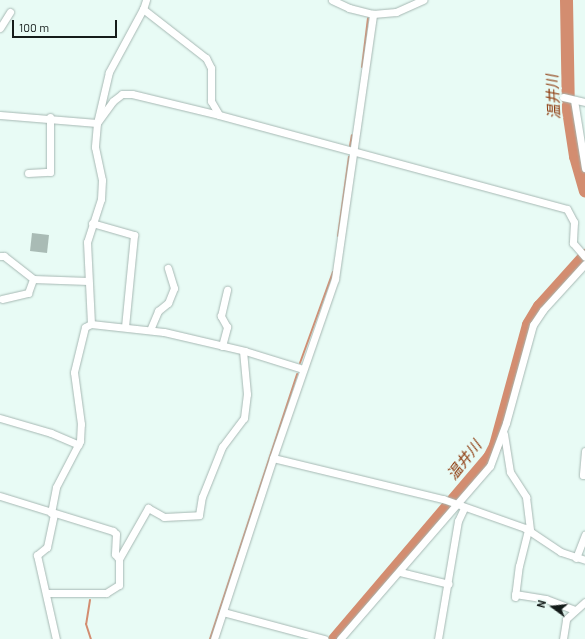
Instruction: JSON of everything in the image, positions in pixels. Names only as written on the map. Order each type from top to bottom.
[{"type":"street","points":[[91,324],[87,242],[101,199],[102,180],[95,147],[97,123],[109,72],[143,10],[146,0]]},
{"type":"street","points":[[332,0],[349,8],[372,14],[396,12],[424,0]]},
{"type":"street","points":[[143,10],[206,58],[211,68],[211,102],[219,116]]},
{"type":"street","points":[[0,28],[10,12]]},
{"type":"street","points":[[214,639],[273,458],[335,279],[372,14]]},
{"type":"street","points":[[97,123],[113,101],[122,94],[132,94],[567,209],[573,217],[574,243],[582,255]]},
{"type":"street","points":[[563,97],[585,102]]},
{"type":"street","points":[[573,100],[585,168]]},
{"type":"street","points":[[0,115],[50,117],[97,123]]},
{"type":"street","points":[[28,173],[50,172],[50,117]]},
{"type":"street","points":[[92,223],[134,235],[125,327]]},
{"type":"street","points":[[0,256],[4,256],[33,279],[88,281]]},
{"type":"street","points":[[340,639],[459,505],[490,466],[503,431],[533,325],[542,310],[585,264]]},
{"type":"street","points":[[150,330],[158,311],[168,303],[174,288],[168,268]]},
{"type":"street","points":[[2,299],[28,293],[33,279]]},
{"type":"street","points":[[222,346],[227,327],[221,316],[227,290]]},
{"type":"street","points":[[56,639],[37,555],[47,547],[56,487],[79,445],[81,424],[74,372],[85,327],[91,324],[150,330],[242,351],[303,369]]},
{"type":"street","points":[[46,593],[106,593],[119,585],[119,559],[148,508],[164,517],[199,515],[202,497],[222,447],[244,418],[247,394],[242,351]]},
{"type":"street","points":[[0,418],[51,433],[79,445]]},
{"type":"street","points":[[503,431],[510,472],[526,497],[529,531],[519,566],[515,596],[546,599],[575,610]]},
{"type":"street","points":[[585,451],[583,475],[585,476]]},
{"type":"street","points":[[273,458],[448,501],[529,531],[561,552],[585,560]]},
{"type":"street","points":[[0,496],[112,531],[116,534],[115,554],[119,559]]},
{"type":"street","points":[[438,639],[449,584],[459,505]]},
{"type":"street","points":[[576,558],[585,535]]},
{"type":"street","points":[[400,572],[449,584]]},
{"type":"street","points":[[563,639],[566,619],[585,602]]},
{"type":"street","points":[[223,612],[324,639]]},
{"type":"building","points":[[32,233],[49,235],[47,253],[30,251]]},
{"type":"waterway","name":"温井川","points":[[566,0],[568,110],[575,156],[585,191]]},
{"type":"waterway","points":[[362,67],[368,18]]},
{"type":"waterway","points":[[350,146],[352,135]]},
{"type":"waterway","points":[[338,236],[349,157]]},
{"type":"waterway","name":"温井川","points":[[334,639],[489,457],[495,445],[528,324],[539,306],[585,255]]},
{"type":"waterway","points":[[300,363],[333,272]]},
{"type":"waterway","points":[[210,639],[297,374]]},
{"type":"waterway","points":[[90,600],[86,624],[91,639]]}]
